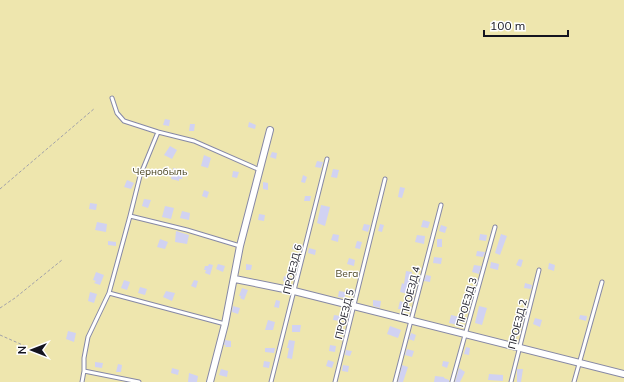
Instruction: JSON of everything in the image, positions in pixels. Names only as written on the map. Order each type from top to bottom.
[{"type":"street","points":[[210,382],[225,324],[240,246],[270,130]]},
{"type":"street","points":[[234,279],[294,291],[624,374]]},
{"type":"lane","points":[[112,98],[116,113],[124,121],[158,132],[194,141],[260,170]]},
{"type":"lane","points":[[82,382],[88,337],[109,293],[140,176],[158,132]]},
{"type":"lane","name":"ПРОЕЗД 6","points":[[271,382],[327,159]]},
{"type":"lane","name":"ПРОЕЗД 5","points":[[335,382],[385,179]]},
{"type":"lane","name":"ПРОЕЗД 4","points":[[395,382],[441,205]]},
{"type":"lane","points":[[130,216],[187,230],[240,246]]},
{"type":"lane","name":"ПРОЕЗД 3","points":[[452,382],[495,227]]},
{"type":"lane","name":"ПРОЕЗД 2","points":[[511,382],[539,270]]},
{"type":"lane","points":[[574,382],[578,363],[592,322],[602,282]]},
{"type":"lane","points":[[109,293],[225,324]]},
{"type":"lane","points":[[84,371],[139,382]]},
{"type":"path","points":[[0,189],[95,108]]},
{"type":"path","points":[[0,308],[15,298],[62,260]]},
{"type":"path","points":[[0,335],[25,346]]},
{"type":"green space","points":[[0,0],[624,0],[624,382],[0,382]]},
{"type":"building","points":[[165,119],[170,120],[169,126],[163,125]]},
{"type":"building","points":[[249,122],[256,125],[255,129],[248,127]]},
{"type":"building","points":[[190,124],[195,124],[194,131],[189,131]]},
{"type":"building","points":[[170,146],[177,150],[172,159],[164,155]]},
{"type":"building","points":[[272,152],[277,153],[276,159],[270,157]]},
{"type":"building","points":[[204,155],[211,158],[208,168],[201,166]]},
{"type":"building","points":[[317,161],[323,162],[321,168],[315,167]]},
{"type":"building","points":[[173,168],[181,170],[180,173],[183,174],[182,179],[179,179],[179,181],[171,179]]},
{"type":"building","points":[[333,169],[339,170],[337,178],[331,177]]},
{"type":"building","points":[[233,171],[239,172],[237,178],[232,177]]},
{"type":"building","points":[[303,175],[307,177],[305,183],[301,182]]},
{"type":"building","points":[[127,180],[134,183],[131,189],[124,187]]},
{"type":"building","points":[[263,182],[268,183],[268,190],[263,189]]},
{"type":"building","points":[[400,187],[405,188],[402,198],[398,197]]},
{"type":"building","points":[[204,190],[209,192],[207,198],[202,196]]},
{"type":"building","points":[[305,196],[311,196],[310,201],[304,201]]},
{"type":"building","points":[[144,199],[151,200],[148,208],[142,206]]},
{"type":"building","points":[[90,203],[97,204],[96,210],[89,209]]},
{"type":"building","points":[[321,205],[330,207],[325,226],[317,223]]},
{"type":"building","points":[[165,206],[174,208],[171,219],[162,217]]},
{"type":"building","points":[[182,211],[190,213],[189,220],[180,218]]},
{"type":"building","points":[[259,214],[265,215],[264,221],[258,220]]},
{"type":"building","points":[[423,220],[430,222],[428,228],[421,227]]},
{"type":"building","points":[[97,222],[107,224],[106,232],[95,230]]},
{"type":"building","points":[[364,224],[370,225],[368,232],[362,230]]},
{"type":"building","points":[[380,224],[384,225],[382,232],[378,231]]},
{"type":"building","points":[[441,225],[447,227],[445,233],[439,231]]},
{"type":"building","points":[[176,231],[189,235],[187,244],[175,242]]},
{"type":"building","points":[[333,234],[339,235],[338,242],[331,240]]},
{"type":"building","points":[[480,234],[487,235],[486,241],[479,240]]},
{"type":"building","points":[[501,234],[507,236],[500,255],[495,253]]},
{"type":"building","points":[[417,235],[425,236],[424,244],[415,242]]},
{"type":"building","points":[[160,239],[168,242],[165,249],[157,247]]},
{"type":"building","points":[[437,239],[442,239],[442,247],[437,247]]},
{"type":"building","points":[[108,241],[116,242],[116,246],[108,245]]},
{"type":"building","points":[[357,241],[362,242],[360,249],[355,248]]},
{"type":"building","points":[[294,243],[298,244],[297,250],[292,249]]},
{"type":"building","points":[[309,248],[316,250],[315,255],[308,253]]},
{"type":"building","points":[[477,251],[485,252],[483,257],[476,256]]},
{"type":"building","points":[[434,257],[442,258],[441,264],[433,263]]},
{"type":"building","points":[[349,258],[355,260],[354,266],[347,264]]},
{"type":"building","points":[[519,259],[523,260],[521,267],[516,265]]},
{"type":"building","points":[[491,262],[499,264],[498,270],[490,268]]},
{"type":"building","points":[[549,263],[555,265],[554,271],[548,269]]},
{"type":"building","points":[[209,264],[213,265],[210,275],[205,273],[206,270],[204,270],[205,266],[208,266]]},
{"type":"building","points":[[218,264],[225,266],[223,272],[216,269]]},
{"type":"building","points":[[246,264],[252,265],[251,270],[246,270]]},
{"type":"building","points":[[474,265],[481,266],[479,274],[472,272]]},
{"type":"building","points":[[406,271],[412,272],[408,294],[400,292],[402,283],[404,284]]},
{"type":"building","points":[[96,272],[104,275],[100,285],[94,283],[96,281],[93,280]]},
{"type":"building","points":[[426,275],[431,276],[430,282],[424,281]]},
{"type":"building","points":[[284,276],[291,278],[290,283],[283,281]]},
{"type":"building","points":[[124,280],[130,282],[127,290],[121,288]]},
{"type":"building","points":[[194,280],[198,281],[196,288],[191,286]]},
{"type":"building","points":[[525,283],[532,285],[531,289],[524,288]]},
{"type":"building","points":[[469,285],[475,287],[474,292],[467,290]]},
{"type":"building","points":[[140,287],[147,289],[145,295],[138,293]]},
{"type":"building","points":[[242,288],[248,290],[244,300],[240,298],[241,296],[239,296]]},
{"type":"building","points":[[166,291],[175,293],[172,301],[163,297]]},
{"type":"building","points":[[339,291],[345,292],[345,298],[338,297]]},
{"type":"building","points":[[90,292],[97,294],[94,303],[88,301]]},
{"type":"building","points":[[276,300],[280,301],[279,308],[274,307]]},
{"type":"building","points":[[373,300],[381,301],[380,308],[373,306]]},
{"type":"building","points":[[400,301],[406,303],[406,310],[398,309]]},
{"type":"building","points":[[463,302],[470,304],[468,310],[461,308]]},
{"type":"building","points":[[233,306],[240,308],[238,314],[232,312]]},
{"type":"building","points":[[479,306],[487,308],[482,325],[475,323]]},
{"type":"building","points":[[334,315],[341,316],[340,321],[333,320]]},
{"type":"building","points":[[451,315],[460,317],[458,325],[449,323]]},
{"type":"building","points":[[580,315],[587,316],[586,321],[579,319]]},
{"type":"building","points":[[535,318],[542,320],[540,327],[533,324]]},
{"type":"building","points":[[268,320],[275,322],[273,330],[265,330]]},
{"type":"building","points":[[292,325],[301,325],[300,332],[292,332]]},
{"type":"building","points":[[390,326],[401,330],[398,338],[387,334]]},
{"type":"building","points":[[68,331],[76,333],[74,342],[66,339]]},
{"type":"building","points":[[411,333],[416,335],[414,341],[409,339]]},
{"type":"building","points":[[511,334],[517,335],[515,341],[510,339]]},
{"type":"building","points":[[225,340],[231,341],[231,347],[225,347]]},
{"type":"building","points":[[289,340],[295,341],[292,359],[287,358]]},
{"type":"building","points":[[330,345],[336,346],[335,352],[329,351]]},
{"type":"building","points":[[466,347],[470,348],[469,355],[464,354]]},
{"type":"building","points":[[265,348],[275,348],[274,353],[265,352]]},
{"type":"building","points":[[407,349],[414,351],[412,357],[405,355]]},
{"type":"building","points":[[346,350],[352,351],[350,356],[345,355]]},
{"type":"building","points":[[328,360],[334,362],[332,368],[326,366]]},
{"type":"building","points":[[264,361],[270,362],[269,368],[263,367]]},
{"type":"building","points":[[443,361],[449,362],[447,368],[442,366]]},
{"type":"building","points":[[95,362],[103,363],[102,368],[95,367]]},
{"type":"building","points":[[118,364],[122,365],[121,372],[116,372]]},
{"type":"building","points":[[343,365],[349,366],[348,372],[342,371]]},
{"type":"building","points":[[402,365],[408,367],[403,382],[398,382]]},
{"type":"building","points":[[172,368],[179,370],[178,375],[171,373]]},
{"type":"building","points":[[459,368],[465,372],[460,382],[455,382]]},
{"type":"building","points":[[221,369],[228,371],[227,377],[219,375]]},
{"type":"building","points":[[517,369],[523,369],[521,382],[517,382]]},
{"type":"building","points":[[189,373],[198,376],[197,382],[188,382]]},
{"type":"building","points":[[489,374],[503,375],[503,381],[488,380]]},
{"type":"building","points":[[435,376],[444,377],[449,380],[449,382],[434,382]]},
{"type":"park label","name":"Чернобыль","points":[[160,171]]},
{"type":"park label","name":"Вега","points":[[347,273]]}]
